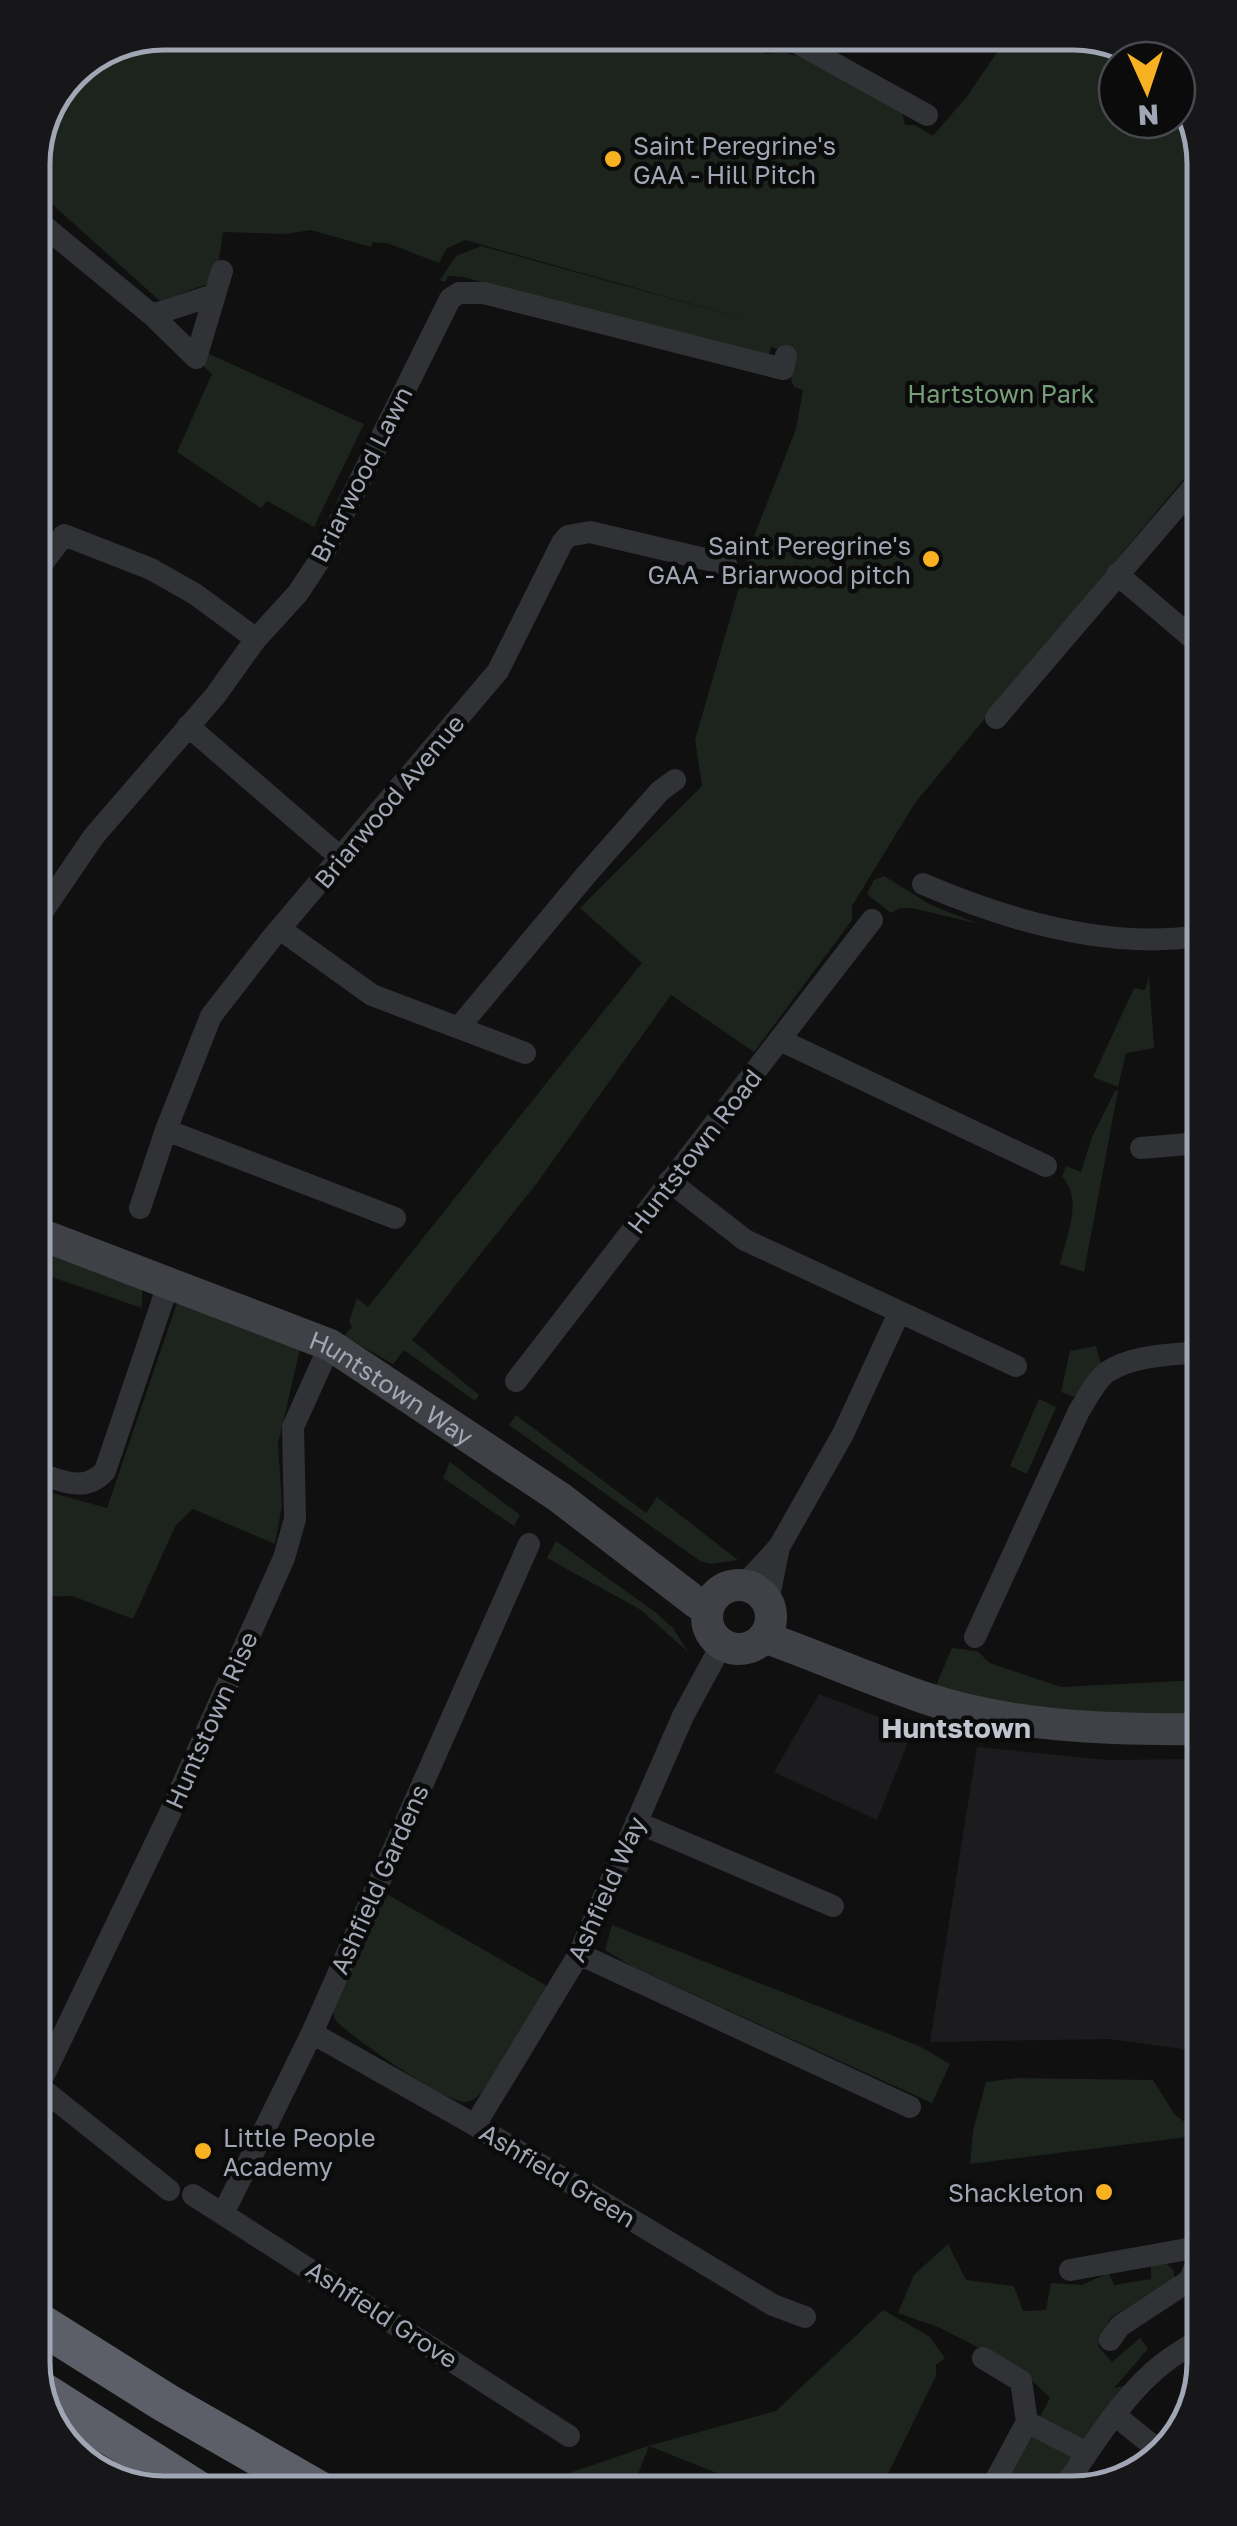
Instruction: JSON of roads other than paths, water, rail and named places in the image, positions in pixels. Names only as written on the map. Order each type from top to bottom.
[{"type":"highway","points":[[50,2330],[292,2476]]},
{"type":"highway","points":[[58,2402],[174,2476]]},
{"type":"street","points":[[810,50],[927,114]]},
{"type":"street","points":[[50,231],[152,314],[196,358],[222,271]]},
{"type":"street","name":"Briarwood Lawn","points":[[50,900],[94,836],[298,593],[323,554],[443,309],[459,293],[484,293],[783,369],[786,356]]},
{"type":"street","points":[[152,314],[214,296]]},
{"type":"street","points":[[996,718],[1187,494]]},
{"type":"street","name":"Briarwood Avenue","points":[[140,1208],[205,1025],[340,857],[498,671],[568,536],[590,532],[726,564]]},
{"type":"street","points":[[50,553],[64,535],[151,569],[195,594],[256,639]]},
{"type":"street","points":[[1118,574],[1187,633]]},
{"type":"street","points":[[188,726],[340,857]]},
{"type":"street","points":[[460,1026],[660,790],[676,780]]},
{"type":"street","points":[[923,884],[982,909],[1070,929],[1138,939],[1187,937]]},
{"type":"street","name":"Huntstown Road","points":[[516,1381],[872,920]]},
{"type":"street","points":[[280,930],[372,996],[525,1053]]},
{"type":"street","points":[[780,1040],[1046,1166]]},
{"type":"street","points":[[166,1130],[396,1218]]},
{"type":"street","points":[[1141,1148],[1187,1144]]},
{"type":"street","points":[[669,1181],[744,1240],[1016,1366]]},
{"type":"street","name":"Huntstown Way","points":[[50,1238],[330,1346],[559,1497],[697,1602],[709,1604]]},
{"type":"street","points":[[50,1476],[80,1485],[94,1482],[105,1471],[169,1282]]},
{"type":"street","points":[[756,1593],[830,1460],[899,1313]]},
{"type":"street","name":"Huntstown Rise","points":[[50,2066],[284,1558],[295,1519],[293,1427],[330,1346]]},
{"type":"street","points":[[974,1637],[1080,1411],[1100,1380],[1107,1372],[1146,1358],[1187,1353]]},
{"type":"street","name":"Ashfield Gardens","points":[[224,2212],[312,2033],[529,1544]]},
{"type":"street","points":[[723,1588],[756,1593],[772,1620],[764,1637],[749,1648],[722,1644],[707,1622],[709,1604],[723,1588]]},
{"type":"street","points":[[764,1637],[924,1698],[959,1707],[1081,1726],[1187,1728]]},
{"type":"street","name":"Ashfield Way","points":[[475,2125],[579,1954],[691,1698],[722,1644]]},
{"type":"street","points":[[636,1822],[833,1906]]},
{"type":"street","points":[[579,1954],[910,2107]]},
{"type":"street","name":"Ashfield Green","points":[[312,2033],[475,2125],[773,2304],[805,2316]]},
{"type":"street","name":"Huntstown Rise","points":[[50,2092],[169,2190]]},
{"type":"street","name":"Ashfield Grove","points":[[193,2195],[569,2436]]},
{"type":"street","points":[[1070,2270],[1187,2249]]},
{"type":"street","points":[[1177,2250],[1187,2259]]},
{"type":"street","points":[[1110,2340],[1120,2326],[1187,2282]]},
{"type":"street","points":[[1026,2422],[1080,2473],[1116,2416],[1163,2363],[1187,2348]]},
{"type":"street","points":[[983,2358],[1021,2382],[1026,2422],[998,2476]]},
{"type":"street","points":[[1116,2416],[1151,2445]]},
{"type":"place","name":"Saint Peregrine's GAA - Hill Pitch","points":[[613,159]]},
{"type":"place","name":"Saint Peregrine's GAA - Briarwood pitch","points":[[931,559]]},
{"type":"place","name":"Little People Academy","points":[[203,2151]]},
{"type":"place","name":"Shackleton","points":[[1104,2192]]},
{"type":"district","name":"Huntstown","points":[[956,1727]]},
{"type":"park label","name":"Hartstown Park","points":[[1001,393]]}]
